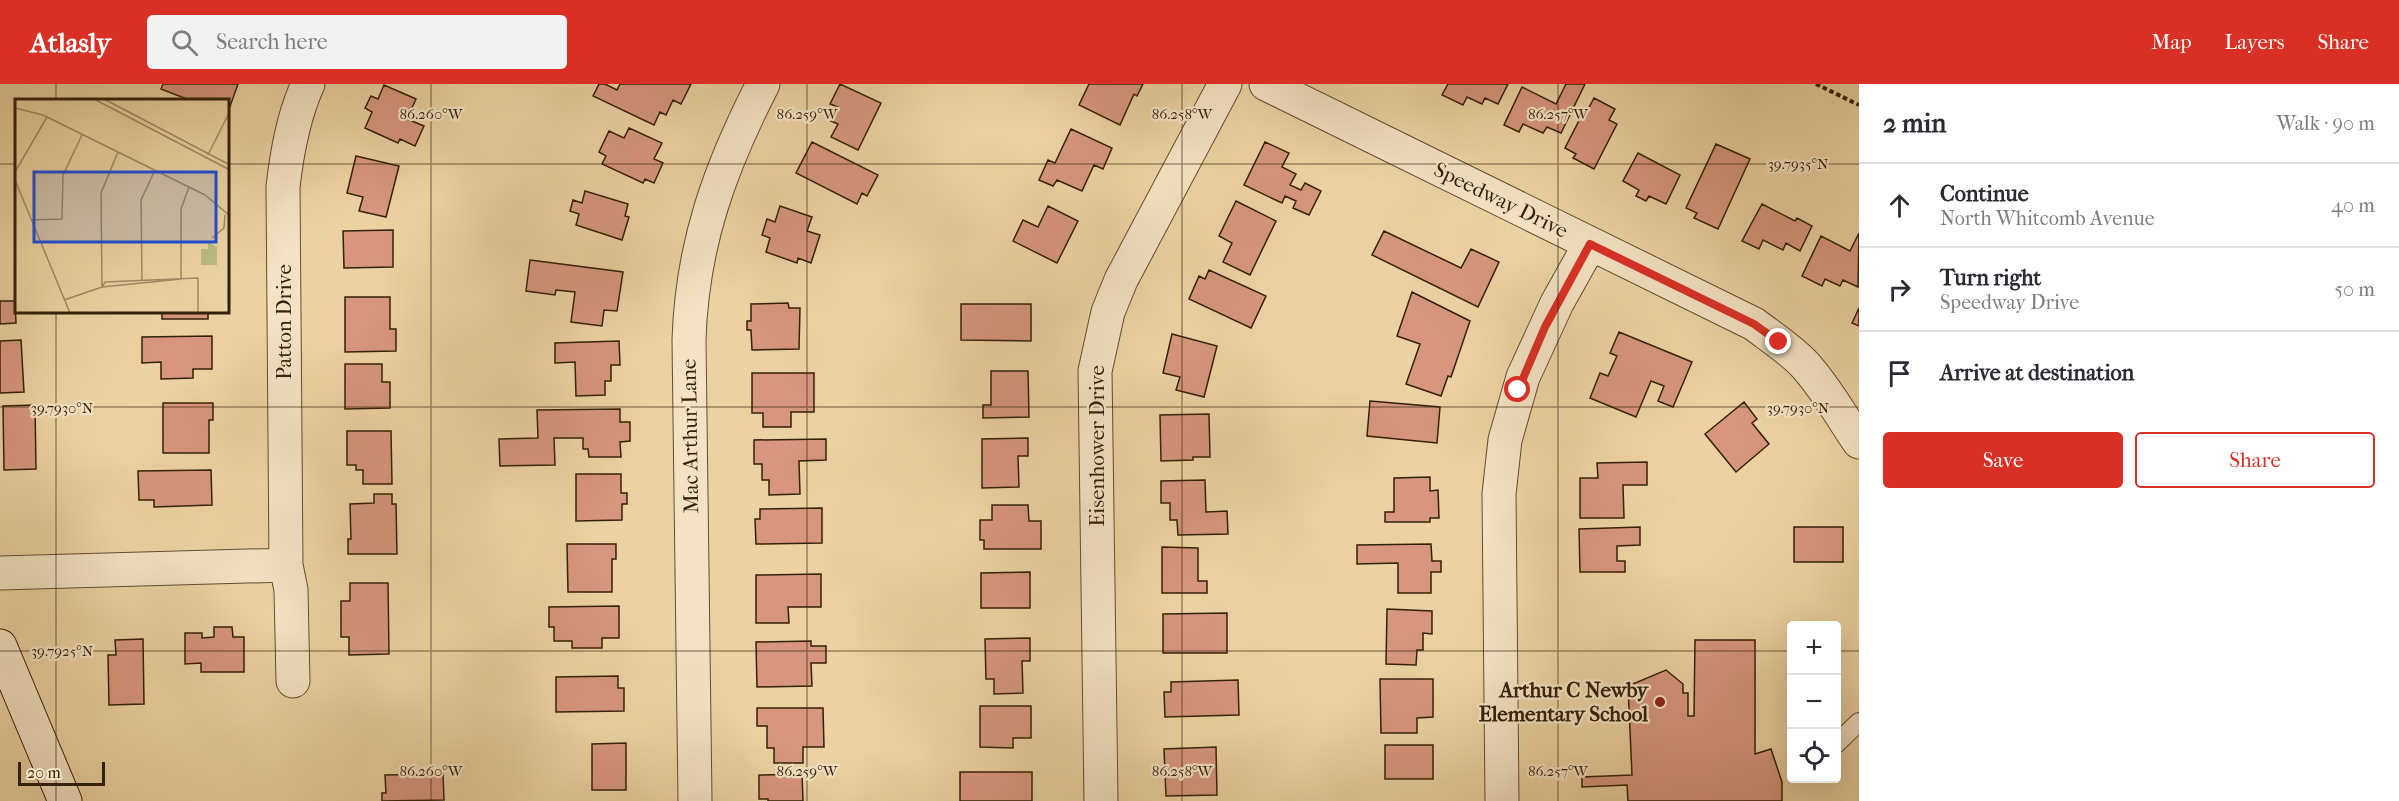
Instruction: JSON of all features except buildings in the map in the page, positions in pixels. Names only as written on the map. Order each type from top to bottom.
[{"type":"street","name":"Patton Drive","points":[[293,681],[291,590],[286,565],[284,187],[290,139],[308,84]]},
{"type":"street","name":"Mac Arthur Lane","points":[[695,801],[689,340],[692,300],[703,234],[718,182],[763,84]]},
{"type":"street","name":"Eisenhower Drive","points":[[1101,801],[1095,371],[1108,312],[1121,280],[1225,84]]},
{"type":"street","name":"Speedway Drive","points":[[1266,84],[1754,324],[1795,355],[1819,383],[1859,442]]},
{"type":"street","points":[[1502,801],[1499,494],[1505,440],[1523,377],[1557,303],[1590,244]]},
{"type":"street","points":[[0,573],[286,565]]},
{"type":"street","points":[[0,646],[65,801]]},
{"type":"lane","points":[[1841,739],[1859,722]]},
{"type":"path","points":[[1816,84],[1859,105]]},
{"type":"place","name":"Arthur C Newby Elementary School","points":[[1660,702]]},
{"type":"route","points":[[1518,390],[1545,327],[1590,244],[1754,324],[1779,342]]}]
